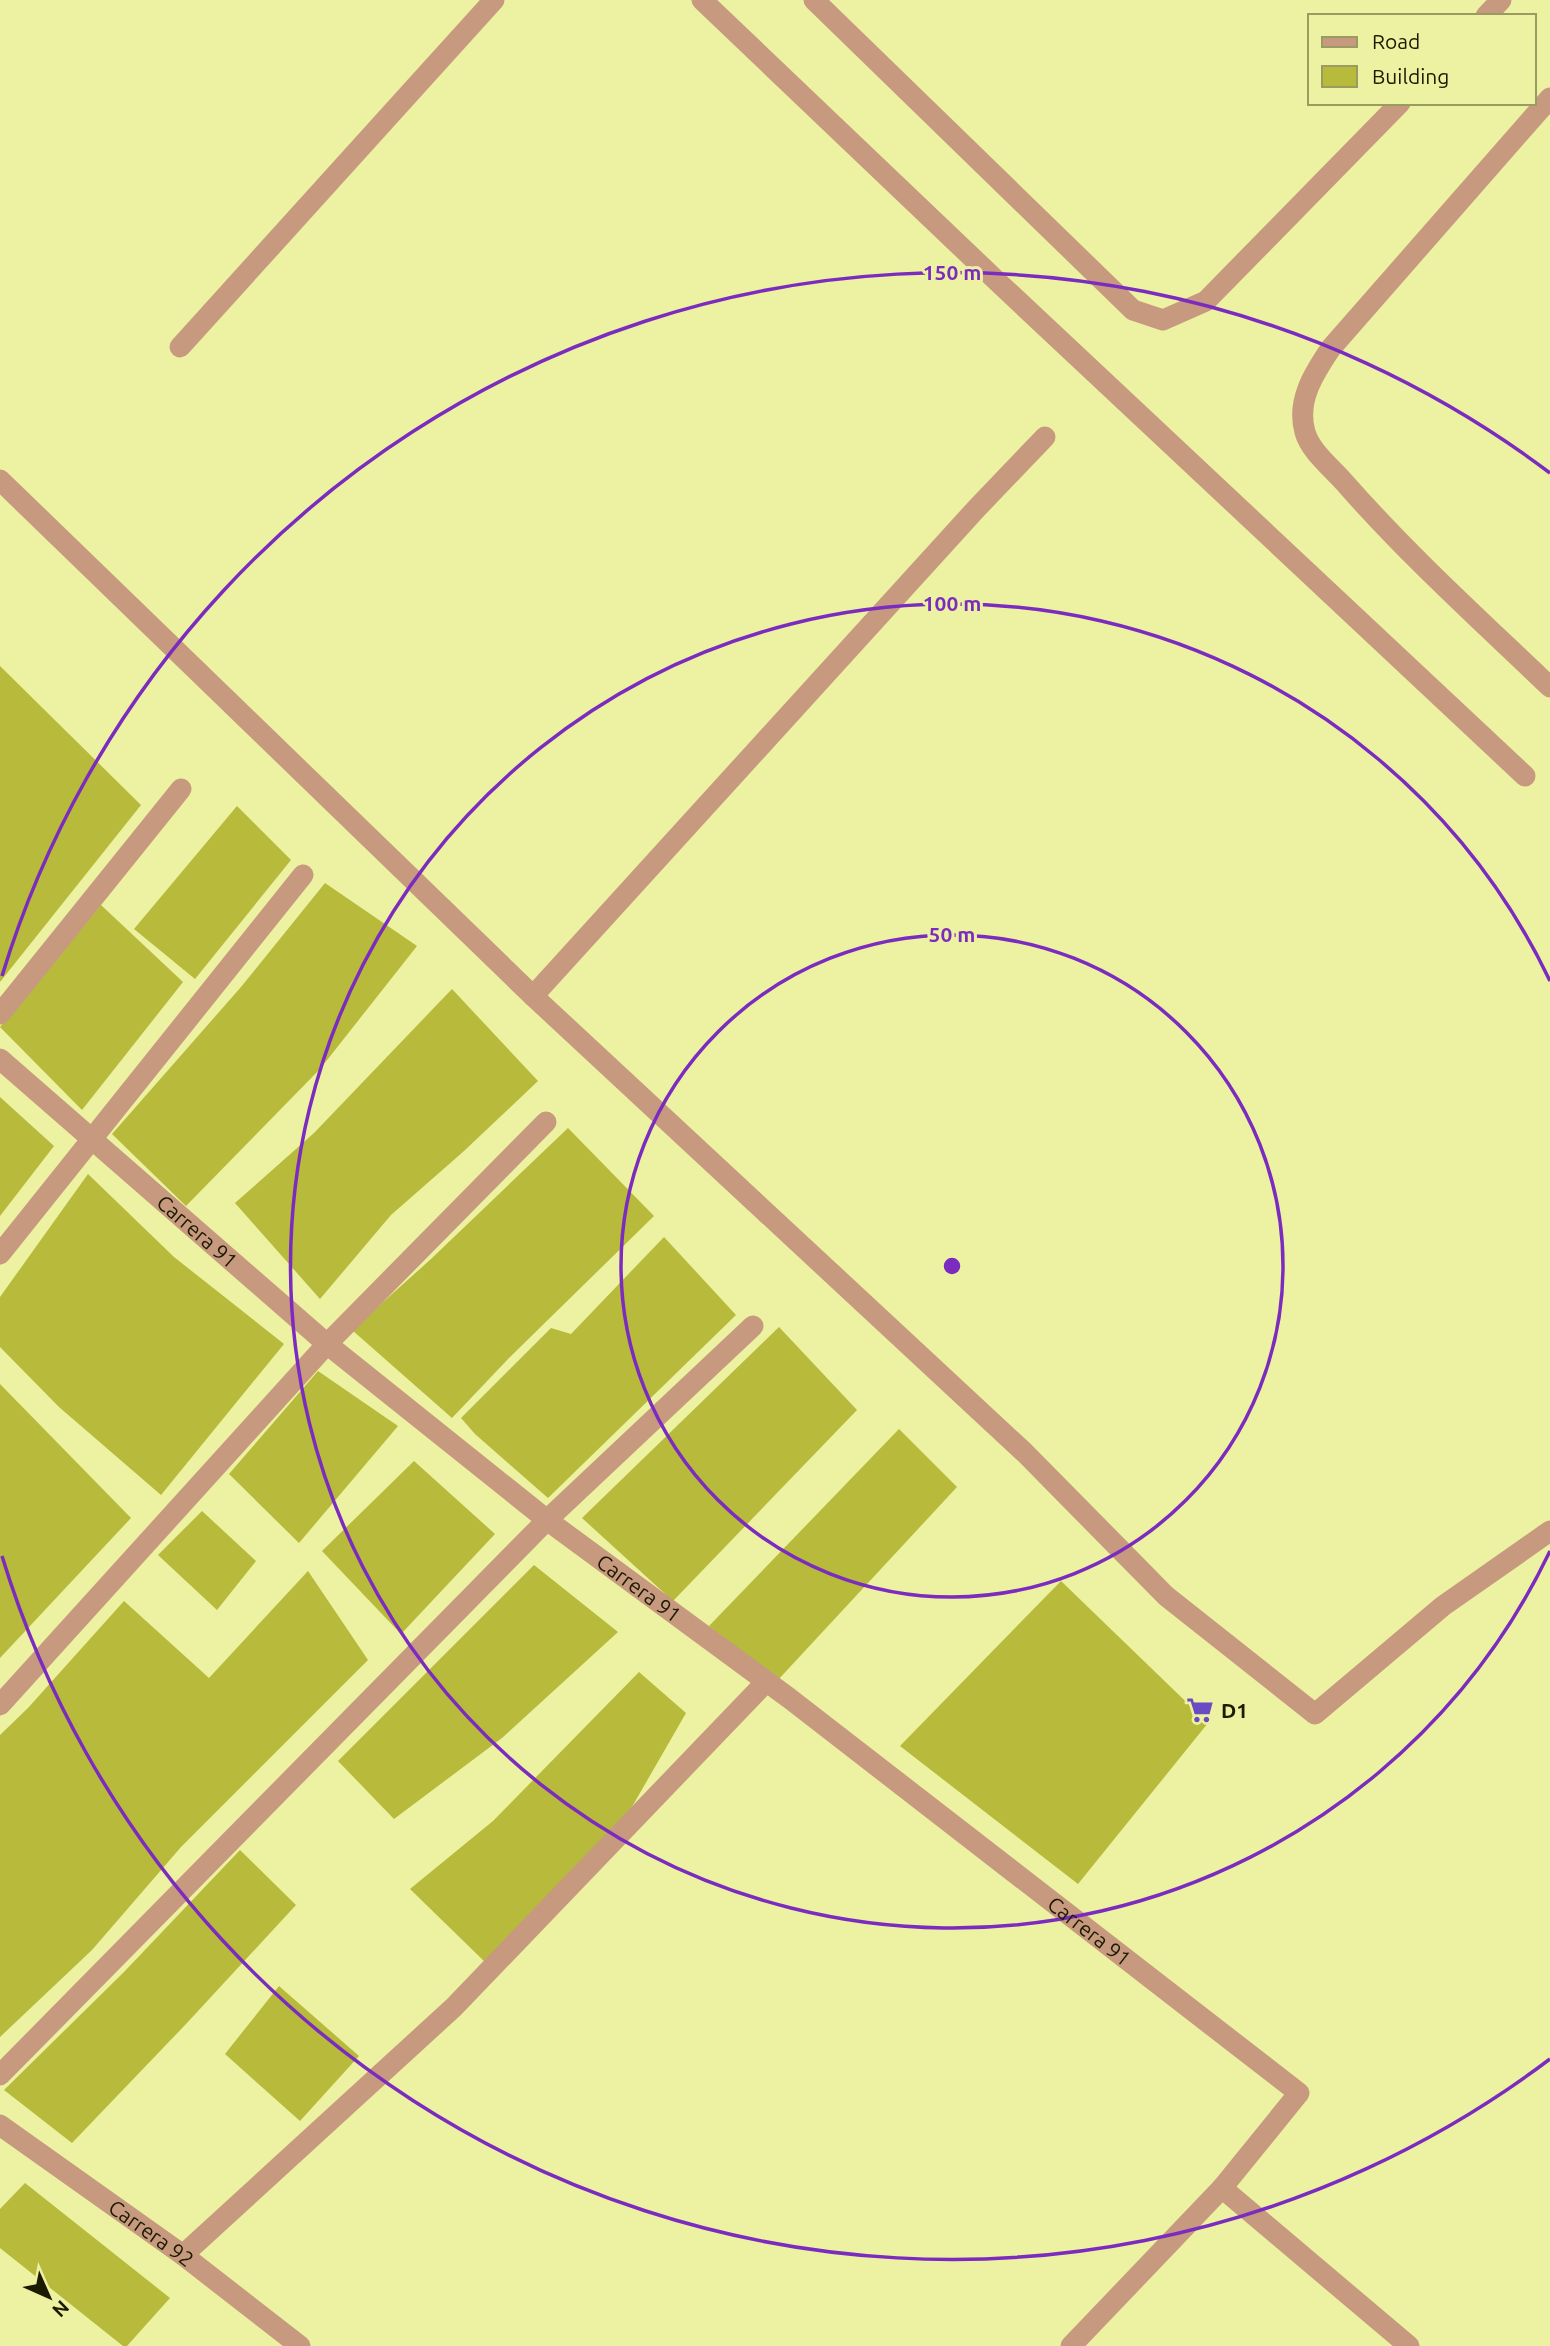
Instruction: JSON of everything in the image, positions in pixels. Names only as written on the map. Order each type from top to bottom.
[{"type":"street","points":[[180,347],[494,0]]},
{"type":"street","points":[[702,0],[1525,776]]},
{"type":"street","points":[[814,0],[1133,310],[1163,320],[1206,301],[1398,105]]},
{"type":"street","points":[[1488,14],[1501,0]]},
{"type":"street","points":[[1550,97],[1331,348],[1315,371],[1305,396],[1303,421],[1308,441],[1385,529],[1550,687]]},
{"type":"street","points":[[533,996],[977,508],[1045,437]]},
{"type":"street","points":[[0,480],[533,996],[1025,1453],[1166,1596],[1315,1714],[1443,1606],[1550,1531]]},
{"type":"street","points":[[0,1014],[181,789]]},
{"type":"street","points":[[0,1254],[303,875]]},
{"type":"street","name":"Carrera 91","points":[[0,1059],[327,1345],[547,1520],[811,1715],[1299,2093],[1222,2188]]},
{"type":"street","points":[[0,1705],[327,1345],[546,1122]]},
{"type":"street","points":[[0,2075],[547,1520],[753,1326]]},
{"type":"street","points":[[183,2255],[454,2007],[765,1683]]},
{"type":"street","name":"Carrera 92","points":[[0,2125],[183,2255],[300,2346]]},
{"type":"street","points":[[1071,2346],[1222,2188],[1409,2346]]},
{"type":"building","points":[[0,666],[141,805],[0,982]]},
{"type":"building","points":[[237,806],[291,860],[195,979],[134,929]]},
{"type":"building","points":[[325,883],[417,946],[320,1069],[186,1206],[112,1134],[241,987]]},
{"type":"building","points":[[101,905],[183,982],[82,1110],[0,1027]]},
{"type":"building","points":[[452,989],[538,1081],[391,1215],[320,1299],[235,1203],[314,1133]]},
{"type":"building","points":[[0,1097],[54,1146],[0,1216]]},
{"type":"building","points":[[568,1128],[654,1216],[509,1358],[452,1418],[352,1330],[431,1259]]},
{"type":"building","points":[[88,1174],[174,1257],[284,1344],[161,1495],[59,1407],[0,1347],[0,1297]]},
{"type":"building","points":[[664,1237],[736,1315],[548,1498],[475,1434],[461,1418],[551,1328],[571,1334]]},
{"type":"building","points":[[779,1327],[857,1410],[673,1601],[582,1518]]},
{"type":"building","points":[[318,1371],[398,1426],[299,1543],[229,1474]]},
{"type":"building","points":[[0,1384],[131,1518],[0,1658]]},
{"type":"building","points":[[899,1429],[957,1487],[777,1681],[709,1626]]},
{"type":"building","points":[[414,1461],[495,1534],[401,1634],[322,1551]]},
{"type":"building","points":[[202,1511],[256,1561],[217,1610],[158,1555]]},
{"type":"building","points":[[534,1565],[618,1632],[502,1738],[394,1819],[338,1761]]},
{"type":"building","points":[[308,1571],[368,1660],[181,1847],[92,1950],[0,2037],[0,1735],[28,1708],[124,1601],[209,1678]]},
{"type":"building","points":[[1061,1581],[1208,1723],[1078,1884],[900,1746]]},
{"type":"building","points":[[639,1672],[686,1713],[629,1812],[486,1963],[410,1889],[493,1821]]},
{"type":"building","points":[[240,1850],[296,1905],[72,2143],[4,2090],[124,1972]]},
{"type":"building","points":[[279,1986],[359,2056],[300,2121],[225,2054]]},
{"type":"building","points":[[25,2183],[170,2298],[127,2346],[123,2346],[0,2248],[0,2209]]},
{"type":"place","name":"D1","points":[[1200,1710]]}]
